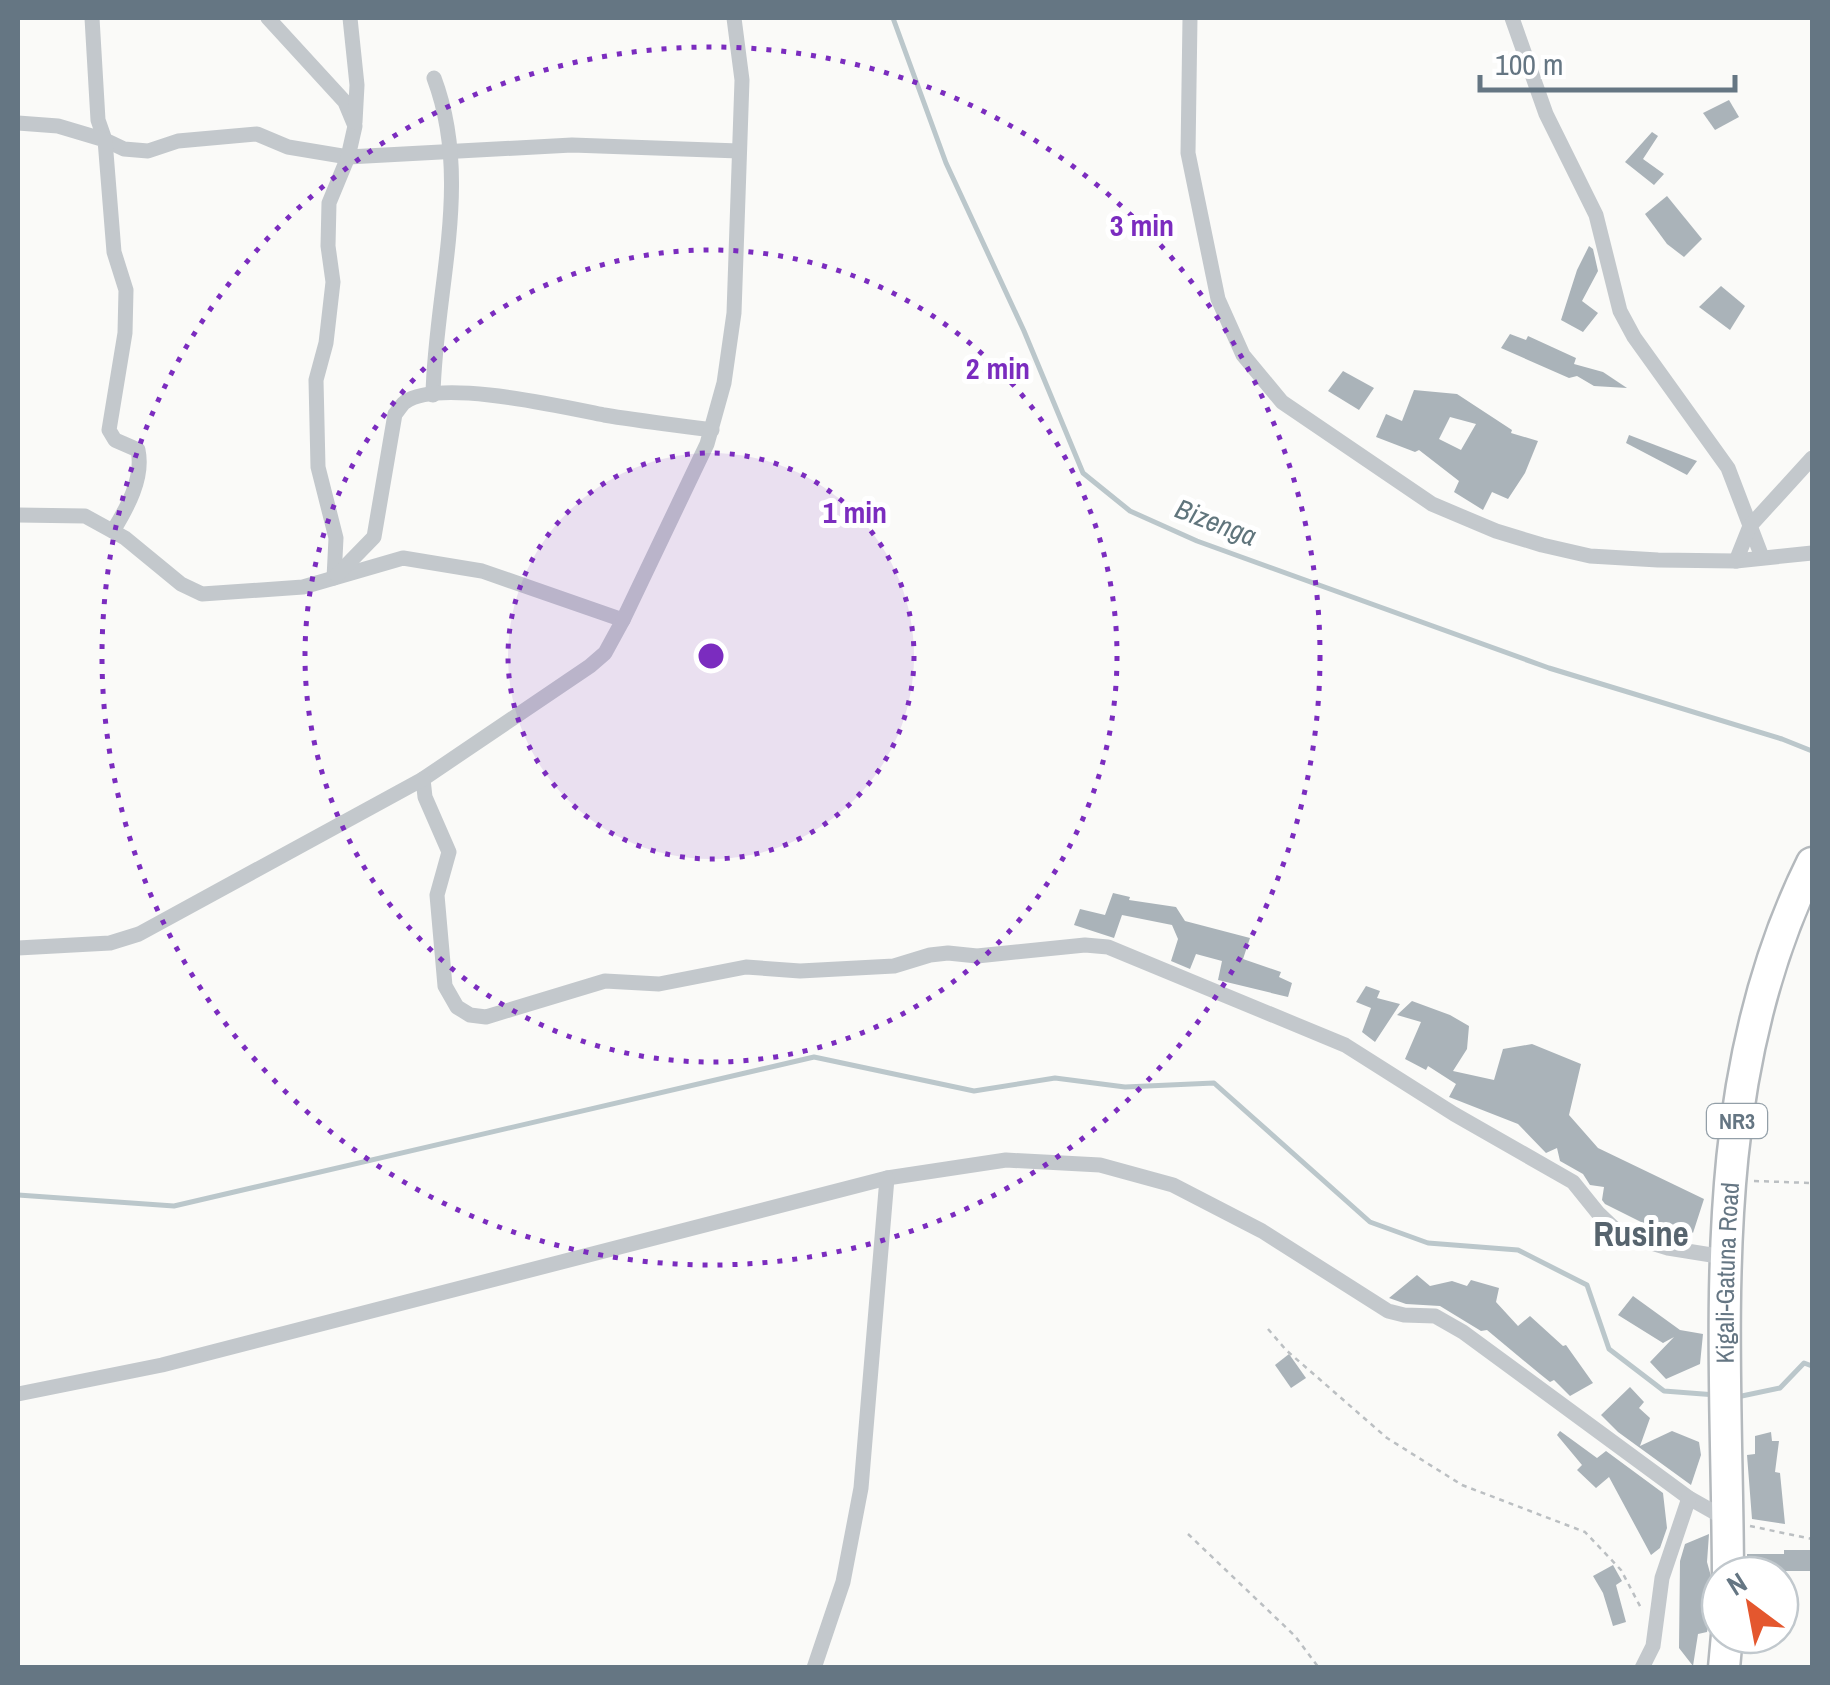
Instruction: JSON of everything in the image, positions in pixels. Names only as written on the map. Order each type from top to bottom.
[{"type":"highway","name":"Kigali-Gatuna Road","points":[[1728,1555],[1724,1257],[1736,1125],[1768,970],[1812,863]]},
{"type":"street","points":[[92,18],[98,120],[105,140],[114,252],[126,290],[125,333],[109,430],[115,440],[138,450],[141,463],[125,512],[113,531]]},
{"type":"street","points":[[268,18],[345,102],[355,126]]},
{"type":"street","points":[[334,578],[336,538],[318,467],[316,380],[326,344],[333,282],[328,246],[329,203],[348,157],[355,126],[357,85],[350,18]]},
{"type":"street","points":[[18,948],[110,943],[139,934],[423,779],[605,653],[646,577],[712,430],[724,383],[734,313],[742,64],[734,18]]},
{"type":"street","points":[[1190,18],[1188,153],[1218,300],[1243,354],[1282,402],[1432,504],[1496,531],[1590,556],[1736,562],[1812,553]]},
{"type":"street","points":[[1512,18],[1546,114],[1596,215],[1625,322],[1722,458],[1762,557]]},
{"type":"street","points":[[433,395],[434,356],[450,242],[451,152],[434,78]]},
{"type":"street","points":[[18,122],[58,126],[124,149],[148,151],[178,141],[258,134],[319,154],[348,157],[572,144],[739,151]]},
{"type":"street","points":[[334,578],[374,537],[396,414],[404,402],[464,393],[519,398],[712,430]]},
{"type":"street","points":[[1736,562],[1750,526],[1812,458]]},
{"type":"street","points":[[18,516],[84,516],[113,531],[181,584],[202,594],[303,588],[403,558],[482,571],[623,620]]},
{"type":"street","points":[[423,779],[426,797],[449,852],[437,896],[444,986],[457,1006],[470,1015],[486,1017],[605,981],[659,984],[746,967],[800,970],[894,966],[930,954],[977,956],[1085,945],[1108,948],[1278,1016],[1358,1053],[1573,1182],[1618,1233],[1668,1248],[1724,1257]]},
{"type":"street","points":[[18,1394],[162,1364],[887,1178],[1006,1160],[1100,1165],[1173,1184],[1262,1231],[1388,1311],[1435,1316],[1464,1332],[1689,1498],[1728,1520]]},
{"type":"street","points":[[814,1668],[843,1582],[861,1488],[887,1178]]},
{"type":"street","points":[[1642,1668],[1655,1636],[1662,1578],[1689,1498]]},
{"type":"path","points":[[1730,1180],[1812,1184]]},
{"type":"path","points":[[1268,1330],[1387,1438],[1462,1485],[1585,1532],[1622,1570],[1655,1636]]},
{"type":"path","points":[[1728,1520],[1812,1539]]},
{"type":"path","points":[[1188,1534],[1295,1636],[1319,1668]]},
{"type":"building","points":[[1729,100],[1739,117],[1715,130],[1703,113]]},
{"type":"building","points":[[1652,132],[1658,136],[1643,159],[1664,174],[1654,185],[1625,162]]},
{"type":"building","points":[[1667,196],[1702,239],[1684,257],[1667,244],[1645,214]]},
{"type":"building","points":[[1589,246],[1598,271],[1582,301],[1598,313],[1583,332],[1561,320]]},
{"type":"building","points":[[1721,286],[1745,306],[1730,330],[1699,307]]},
{"type":"building","points":[[1510,334],[1526,340],[1528,336],[1576,358],[1574,364],[1603,372],[1627,388],[1594,386],[1501,348]]},
{"type":"building","points":[[1343,371],[1374,388],[1359,410],[1328,391]]},
{"type":"building","points":[[1414,390],[1457,394],[1512,430],[1511,433],[1538,441],[1525,473],[1508,499],[1492,492],[1483,510],[1454,492],[1459,481],[1419,450],[1415,452],[1376,437],[1386,414],[1402,421]],"holes":[[[1450,417],[1476,424],[1461,450],[1439,439]]]},
{"type":"building","points":[[1629,435],[1697,461],[1687,475],[1626,443]]},
{"type":"building","points":[[1113,893],[1130,897],[1129,900],[1176,907],[1185,921],[1250,938],[1243,959],[1281,972],[1279,977],[1292,983],[1288,997],[1218,980],[1222,961],[1196,954],[1190,969],[1171,961],[1178,939],[1172,925],[1122,915],[1114,938],[1074,925],[1080,909],[1105,915]]},
{"type":"building","points":[[1366,986],[1380,991],[1377,998],[1400,1004],[1375,1042],[1362,1032],[1371,1008],[1356,1002]]},
{"type":"building","points":[[1412,1001],[1469,1026],[1467,1049],[1453,1071],[1494,1080],[1503,1049],[1532,1044],[1581,1064],[1569,1115],[1598,1148],[1704,1199],[1693,1233],[1686,1229],[1676,1235],[1665,1230],[1663,1233],[1605,1204],[1604,1187],[1590,1185],[1583,1174],[1560,1161],[1557,1148],[1546,1153],[1518,1124],[1449,1097],[1456,1084],[1428,1066],[1426,1070],[1405,1059],[1421,1022],[1397,1015]]},
{"type":"building","points":[[1417,1275],[1430,1286],[1452,1281],[1467,1286],[1471,1280],[1499,1288],[1496,1302],[1518,1326],[1530,1316],[1566,1345],[1593,1383],[1570,1396],[1487,1330],[1481,1331],[1440,1306],[1406,1304],[1389,1298]]},
{"type":"building","points":[[1633,1296],[1680,1330],[1703,1334],[1700,1364],[1666,1379],[1650,1362],[1674,1337],[1663,1343],[1618,1315]]},
{"type":"building","points":[[1289,1354],[1306,1378],[1291,1388],[1275,1365]]},
{"type":"building","points":[[1630,1387],[1644,1402],[1639,1408],[1650,1418],[1640,1446],[1672,1431],[1699,1442],[1701,1455],[1691,1485],[1618,1432],[1601,1415]]},
{"type":"building","points":[[1560,1431],[1597,1458],[1606,1451],[1663,1493],[1667,1528],[1660,1548],[1651,1555],[1609,1477],[1596,1488],[1577,1470],[1582,1465],[1557,1435]]},
{"type":"building","points":[[1771,1432],[1772,1441],[1779,1441],[1775,1472],[1780,1473],[1785,1524],[1752,1519],[1747,1455],[1755,1454],[1755,1436]]},
{"type":"building","points":[[1709,1534],[1708,1555],[1700,1555],[1700,1634],[1693,1666],[1679,1648],[1680,1561],[1685,1544]]},
{"type":"building","points":[[1784,1550],[1812,1550],[1812,1571],[1800,1571],[1800,1555],[1747,1555],[1747,1554],[1784,1554]]},
{"type":"building","points":[[1613,1565],[1622,1581],[1616,1585],[1626,1622],[1613,1626],[1593,1576]]},
{"type":"waterway","name":"Bizenga","points":[[893,18],[946,163],[1024,331],[1083,473],[1130,511],[1197,541],[1549,668],[1812,751]]},
{"type":"waterway","points":[[18,1195],[174,1206],[814,1057],[974,1091],[1055,1078],[1125,1087],[1214,1083],[1370,1222],[1428,1243],[1518,1250],[1587,1285],[1609,1349],[1664,1391],[1716,1395]]},
{"type":"waterway","points":[[1737,1397],[1780,1388],[1804,1363],[1812,1366]]},
{"type":"district","name":"Rusine","points":[[1641,1234]]}]
